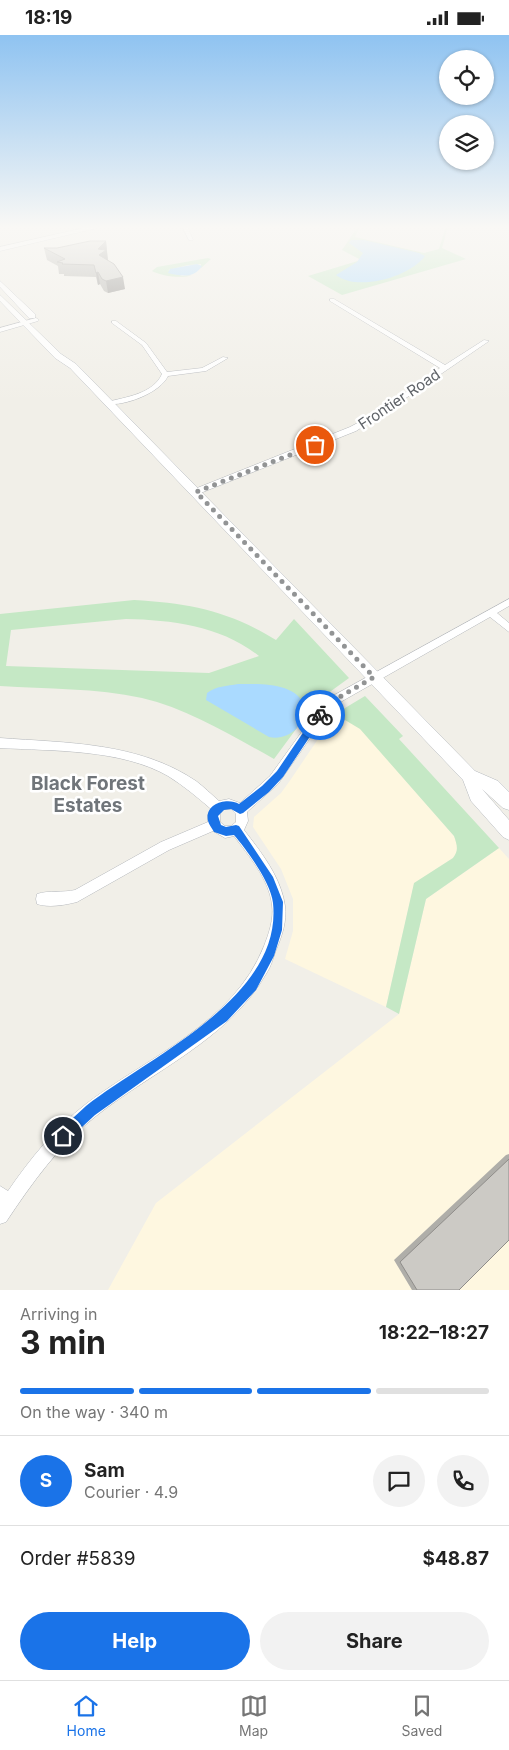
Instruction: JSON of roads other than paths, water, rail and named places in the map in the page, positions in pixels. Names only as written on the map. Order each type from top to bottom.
[{"type":"main road","points":[[3,287],[38,322]]},
{"type":"main road","points":[[0,297],[58,356],[73,366],[470,777],[477,796],[509,832]]},
{"type":"main road","points":[[54,339],[70,357],[73,366]]},
{"type":"main road","points":[[470,777],[492,786],[509,803]]},
{"type":"street","points":[[332,300],[445,368]]},
{"type":"street","points":[[114,321],[144,344],[166,374]]},
{"type":"street","points":[[0,330],[38,322]]},
{"type":"street","name":"Frontier Road","points":[[196,492],[353,429],[382,413],[463,355],[486,341]]},
{"type":"street","points":[[166,374],[204,369],[225,359]]},
{"type":"street","points":[[109,403],[154,388],[162,382],[166,374]]},
{"type":"street","points":[[240,810],[280,774],[325,708],[340,696],[509,602]]},
{"type":"street","points":[[490,612],[509,628]]},
{"type":"street","points":[[0,743],[102,751],[148,762],[192,785],[218,808]]},
{"type":"street","points":[[222,805],[232,805],[240,810],[242,823],[236,829],[222,831],[215,825],[213,816],[222,805]]},
{"type":"street","points":[[42,899],[64,899],[77,895],[165,846],[215,825]]},
{"type":"street","points":[[3,1205],[49,1149],[91,1110],[223,1017],[252,986],[270,952],[277,930],[278,902],[268,877],[236,829]]},
{"type":"water","points":[[238,684],[276,686],[294,693],[301,699],[305,707],[299,726],[283,737],[269,737],[206,700],[207,693],[214,689]]},
{"type":"district","name":"Black Forest Estates","points":[[88,794]]}]
